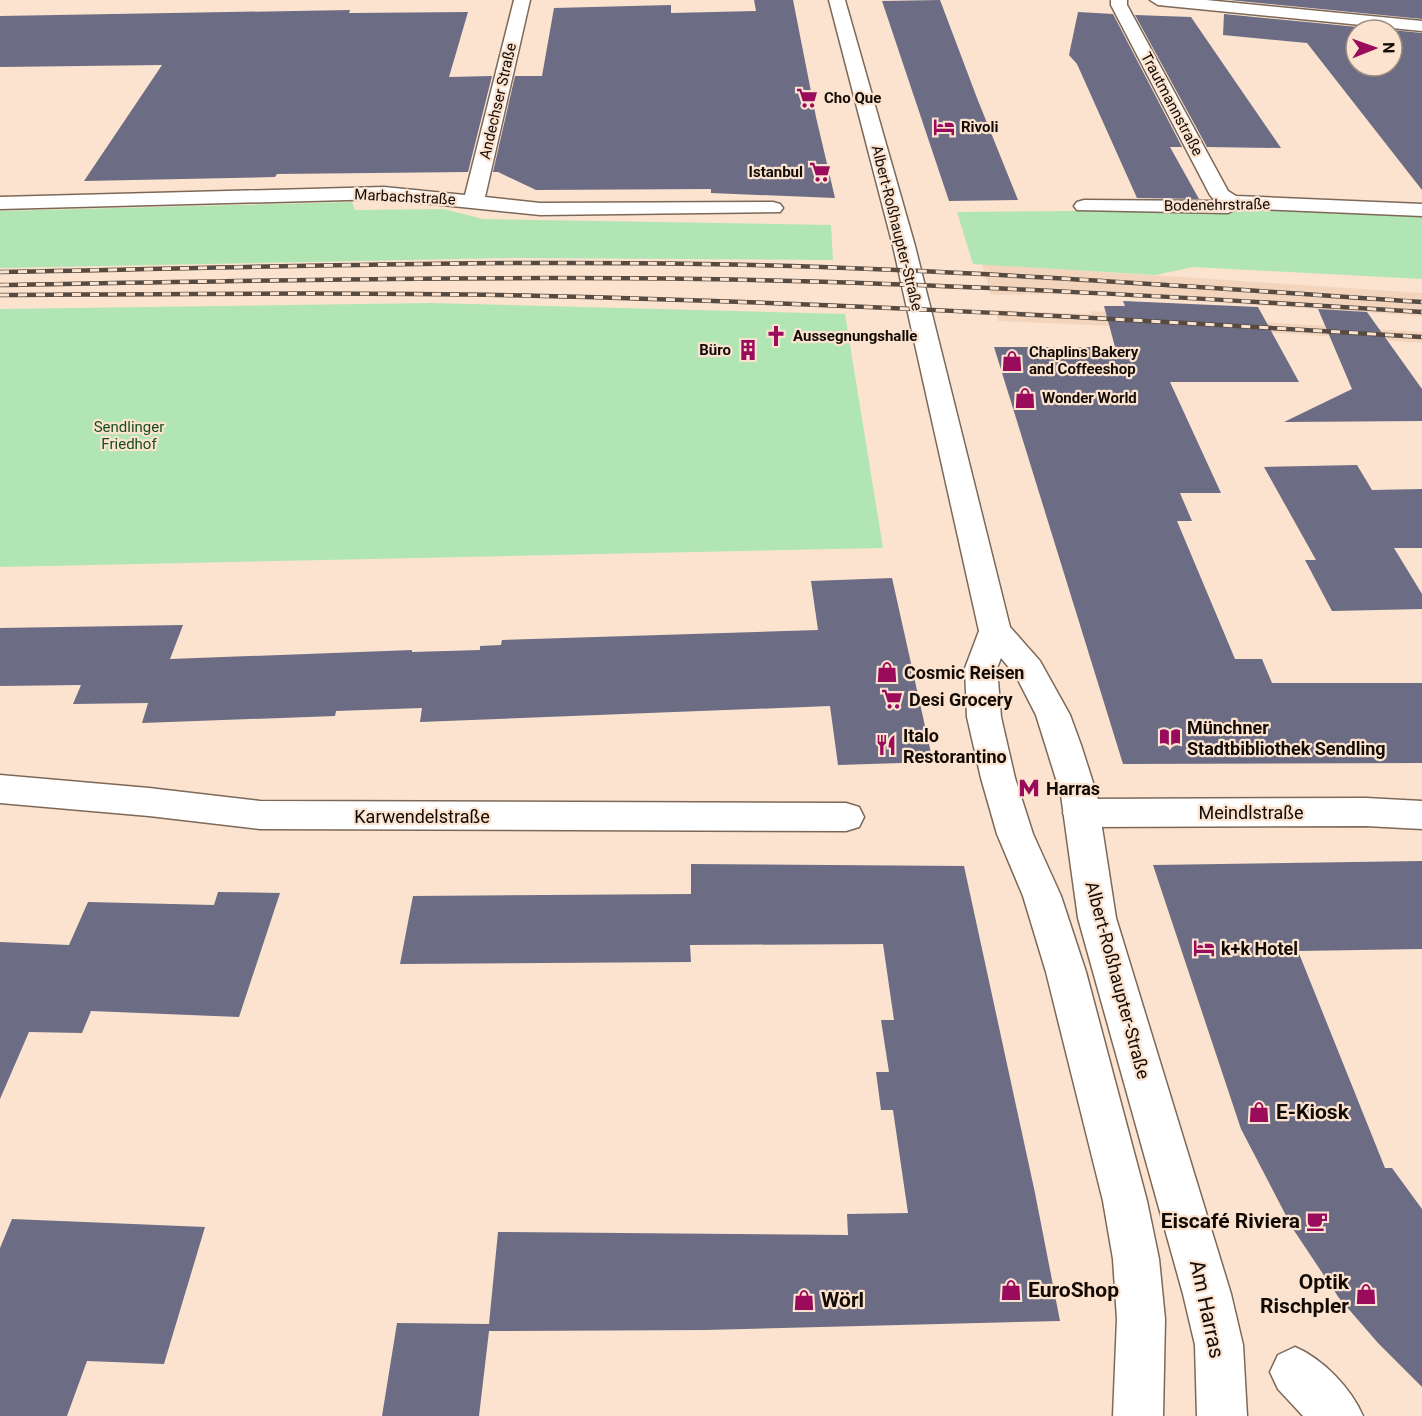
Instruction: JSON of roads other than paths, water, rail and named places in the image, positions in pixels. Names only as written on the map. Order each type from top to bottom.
[{"type":"street","name":"Andechser Straße","points":[[474,201],[522,0]]},
{"type":"street","name":"Albert-Roßhaupter-Straße","points":[[837,0],[904,246],[995,631],[1029,669],[1053,715],[1074,777],[1097,918],[1181,1204]]},
{"type":"street","name":"Trautmannstraße","points":[[1119,0],[1119,5],[1220,195],[1232,202]]},
{"type":"street","points":[[1158,0],[1422,26]]},
{"type":"street","name":"Marbachstraße","points":[[0,203],[384,193],[540,209],[773,208]]},
{"type":"street","name":"Bodenehrstraße","points":[[1084,206],[1228,207],[1232,202],[1422,210]]},
{"type":"street","points":[[995,631],[981,668],[984,717],[1014,834],[1042,896],[1056,939],[1125,1201],[1136,1259],[1141,1319],[1138,1416]]},
{"type":"street","name":"Karwendelstraße","points":[[0,789],[149,802],[260,815],[846,817]]},
{"type":"street","name":"Meindlstraße","points":[[1081,813],[1366,812],[1422,814]]},
{"type":"street","name":"Am Harras","points":[[1181,1204],[1218,1345],[1222,1416]]},
{"type":"street","points":[[1295,1372],[1338,1416]]},
{"type":"railway","points":[[0,272],[438,264],[701,264],[882,269],[1422,302]]},
{"type":"railway","points":[[0,285],[438,279],[701,279],[971,287],[1422,312]]},
{"type":"railway","points":[[0,295],[407,294],[653,299],[983,312],[1422,337]]},
{"type":"place","name":"Cho Que","points":[[807,98]]},
{"type":"place","name":"Rivoli","points":[[944,127]]},
{"type":"place","name":"Istanbul","points":[[820,172]]},
{"type":"place","name":"Aussegnungshalle","points":[[776,336]]},
{"type":"place","name":"Büro","points":[[748,350]]},
{"type":"place","name":"Chaplins Bakery and Coffeeshop","points":[[1012,361]]},
{"type":"place","name":"Wonder World","points":[[1025,398]]},
{"type":"place","name":"Cosmic Reisen","points":[[887,672]]},
{"type":"place","name":"Desi Grocery","points":[[892,699]]},
{"type":"place","name":"Münchner Stadtbibliothek Sendling","points":[[1170,737]]},
{"type":"place","name":"Italo Restorantino","points":[[886,745]]},
{"type":"place","name":"Harras","points":[[1029,788]]},
{"type":"place","name":"k+k Hotel","points":[[1204,948]]},
{"type":"place","name":"E-Kiosk","points":[[1259,1112]]},
{"type":"place","name":"Eiscafé Riviera","points":[[1317,1221]]},
{"type":"place","name":"EuroShop","points":[[1011,1290]]},
{"type":"place","name":"Optik Rischpler","points":[[1366,1294]]},
{"type":"place","name":"Wörl","points":[[804,1300]]},
{"type":"park label","name":"Sendlinger Friedhof","points":[[129,436]]}]
